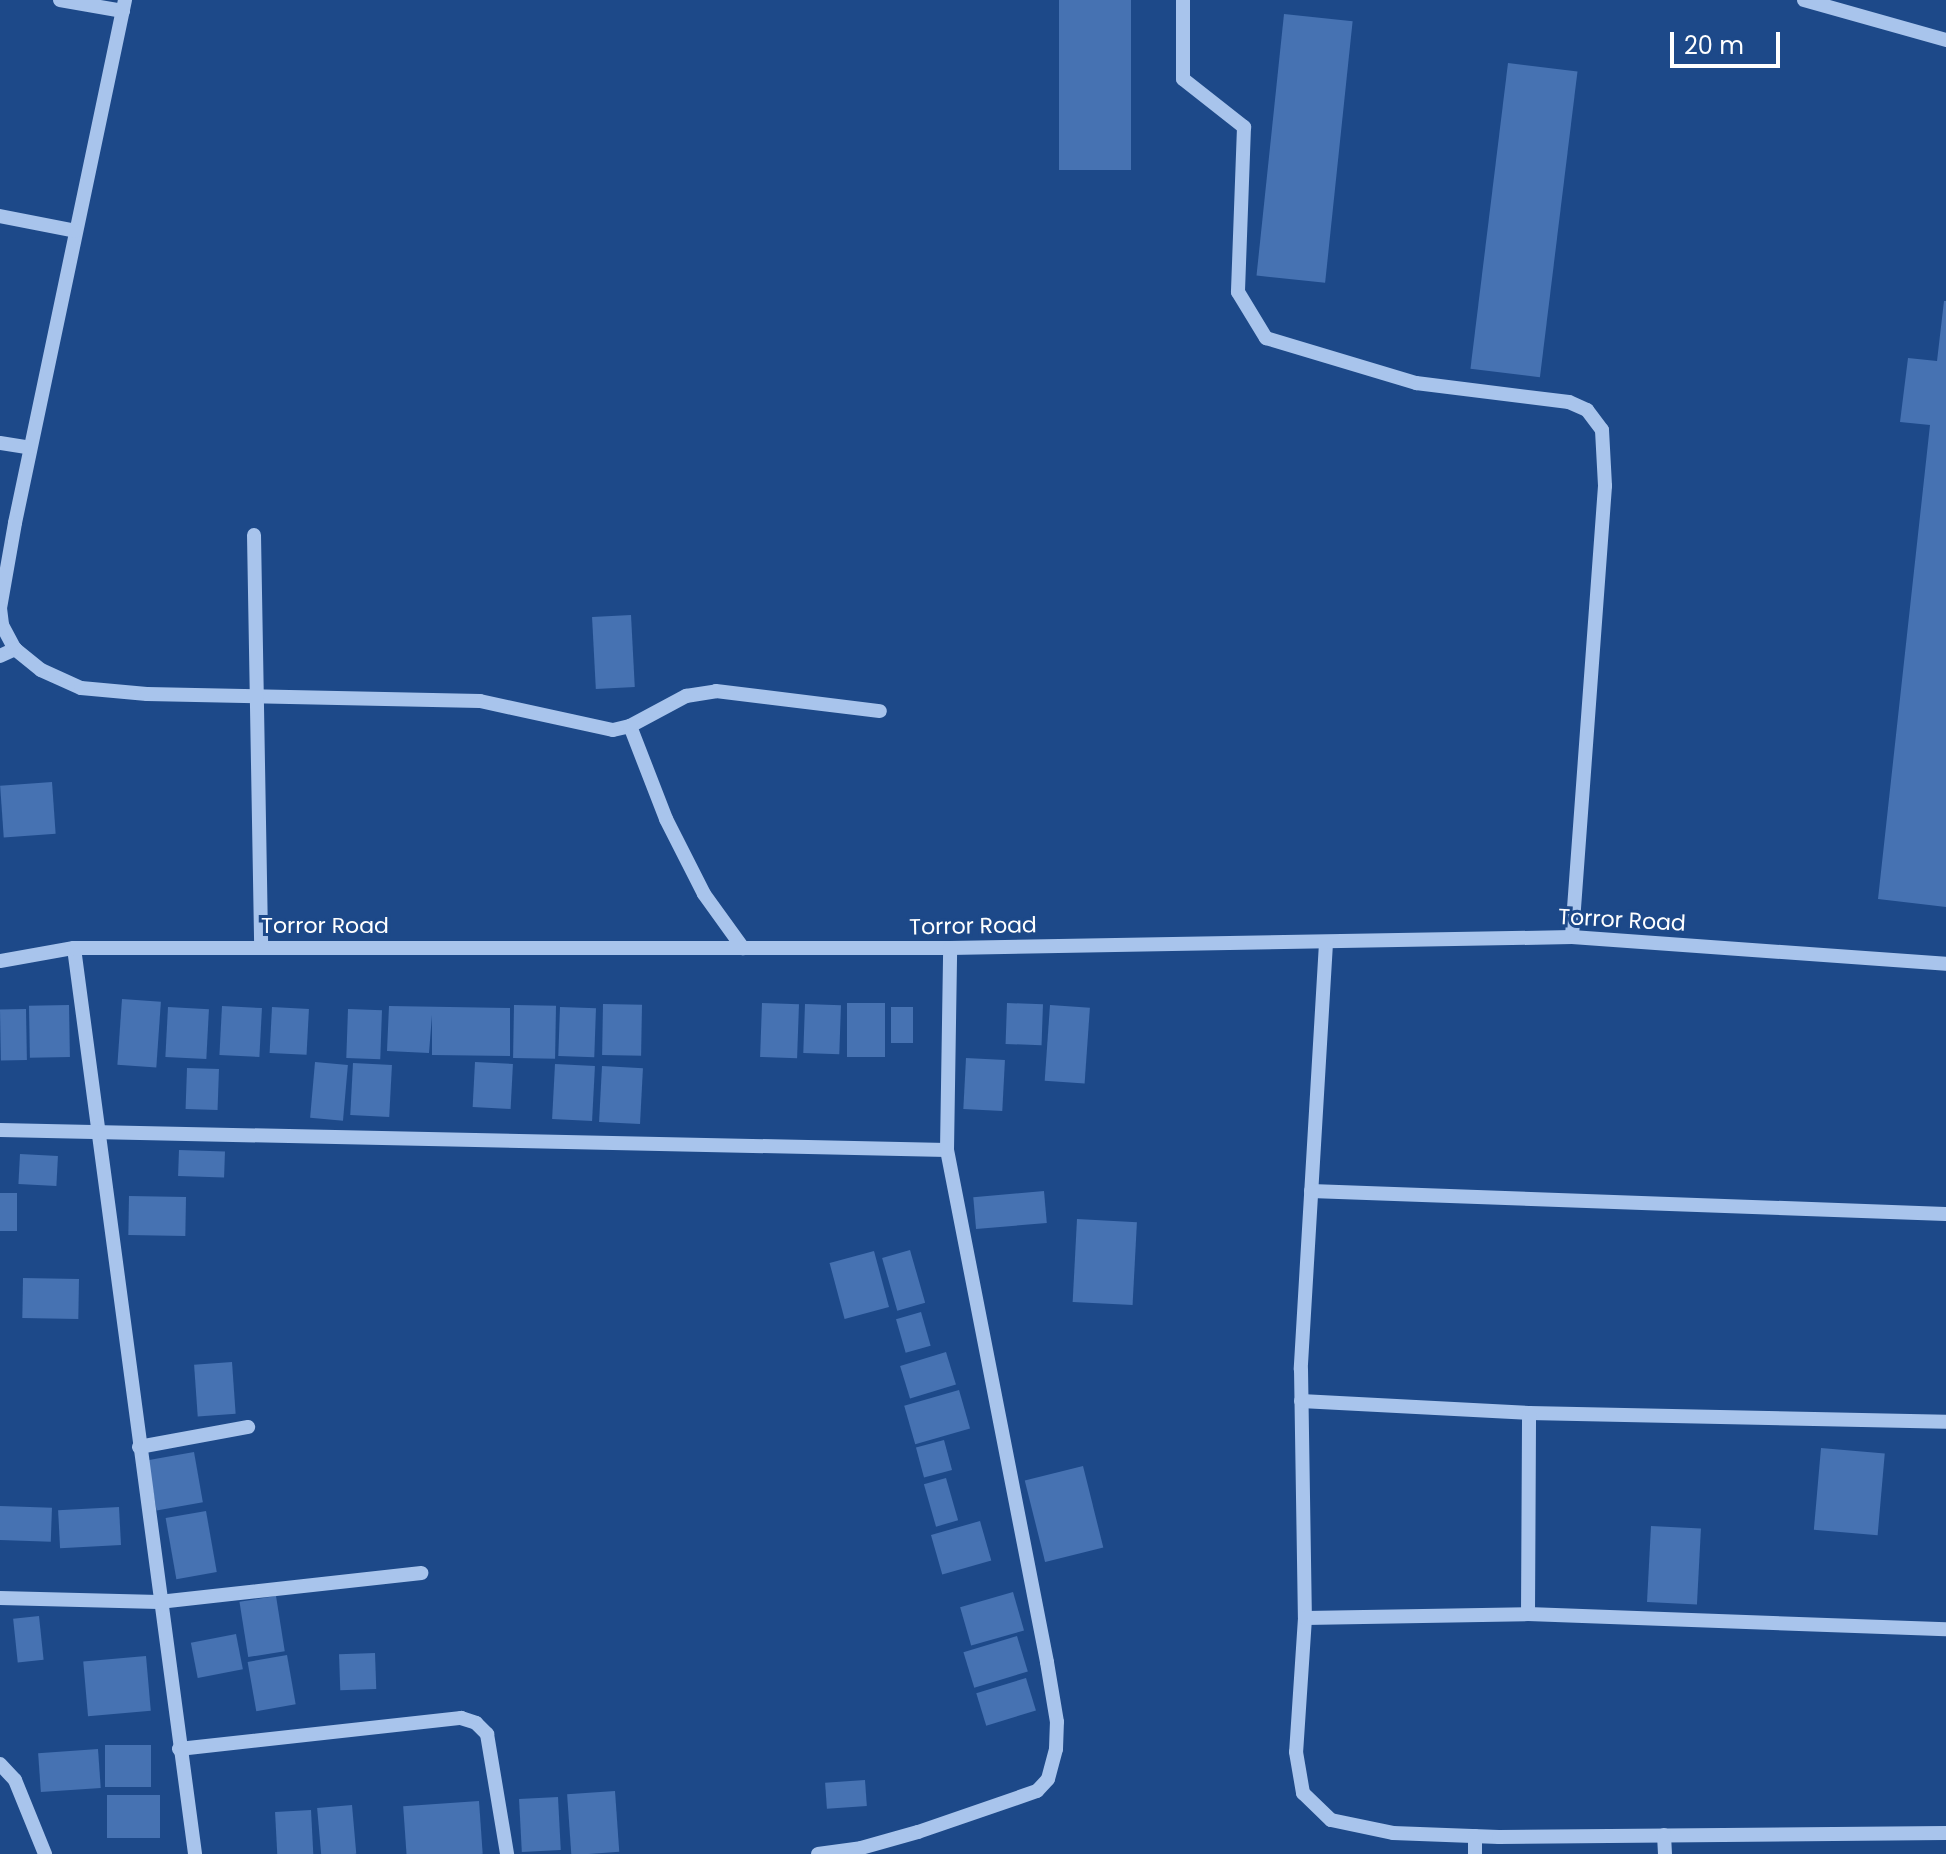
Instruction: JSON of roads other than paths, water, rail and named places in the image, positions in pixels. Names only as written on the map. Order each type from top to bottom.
[{"type":"street","points":[[60,0],[124,6],[30,448],[0,608],[2,625],[15,649],[41,670],[81,688],[480,701],[613,730],[630,726],[686,696],[716,691],[880,711]]},
{"type":"street","points":[[1183,0],[1183,79],[1244,127],[1238,292],[1266,338],[1416,383],[1569,402],[1587,410],[1602,430],[1605,486],[1572,937]]},
{"type":"street","points":[[1804,0],[1946,40]]},
{"type":"street","points":[[0,216],[76,231]]},
{"type":"street","points":[[0,443],[30,448]]},
{"type":"street","points":[[254,535],[261,948]]},
{"type":"street","points":[[0,656],[15,649]]},
{"type":"street","points":[[630,726],[672,832],[704,894],[743,948]]},
{"type":"street","name":"Torror Road","points":[[0,961],[74,948],[950,948],[1572,937],[1946,964]]},
{"type":"street","points":[[1326,943],[1301,1401],[1305,1618],[1296,1752],[1303,1793],[1331,1820],[1393,1833],[1475,1836],[1946,1833]]},
{"type":"street","points":[[74,948],[195,1854]]},
{"type":"street","points":[[818,1854],[861,1848],[918,1832],[1037,1791],[1048,1779],[1056,1749],[1057,1722],[1047,1662],[947,1150],[950,948]]},
{"type":"street","points":[[0,1130],[947,1150]]},
{"type":"street","points":[[1311,1191],[1946,1214]]},
{"type":"street","points":[[1301,1401],[1529,1413],[1946,1422]]},
{"type":"street","points":[[1528,1614],[1529,1413]]},
{"type":"street","points":[[139,1447],[248,1427]]},
{"type":"street","points":[[0,1598],[159,1602],[421,1573]]},
{"type":"street","points":[[1305,1618],[1528,1614],[1946,1629]]},
{"type":"street","points":[[179,1749],[461,1718],[476,1723],[487,1734],[507,1854]]},
{"type":"street","points":[[0,1764],[15,1780],[45,1854]]},
{"type":"street","points":[[1664,1835],[1665,1854]]},
{"type":"street","points":[[1475,1836],[1475,1854]]}]
